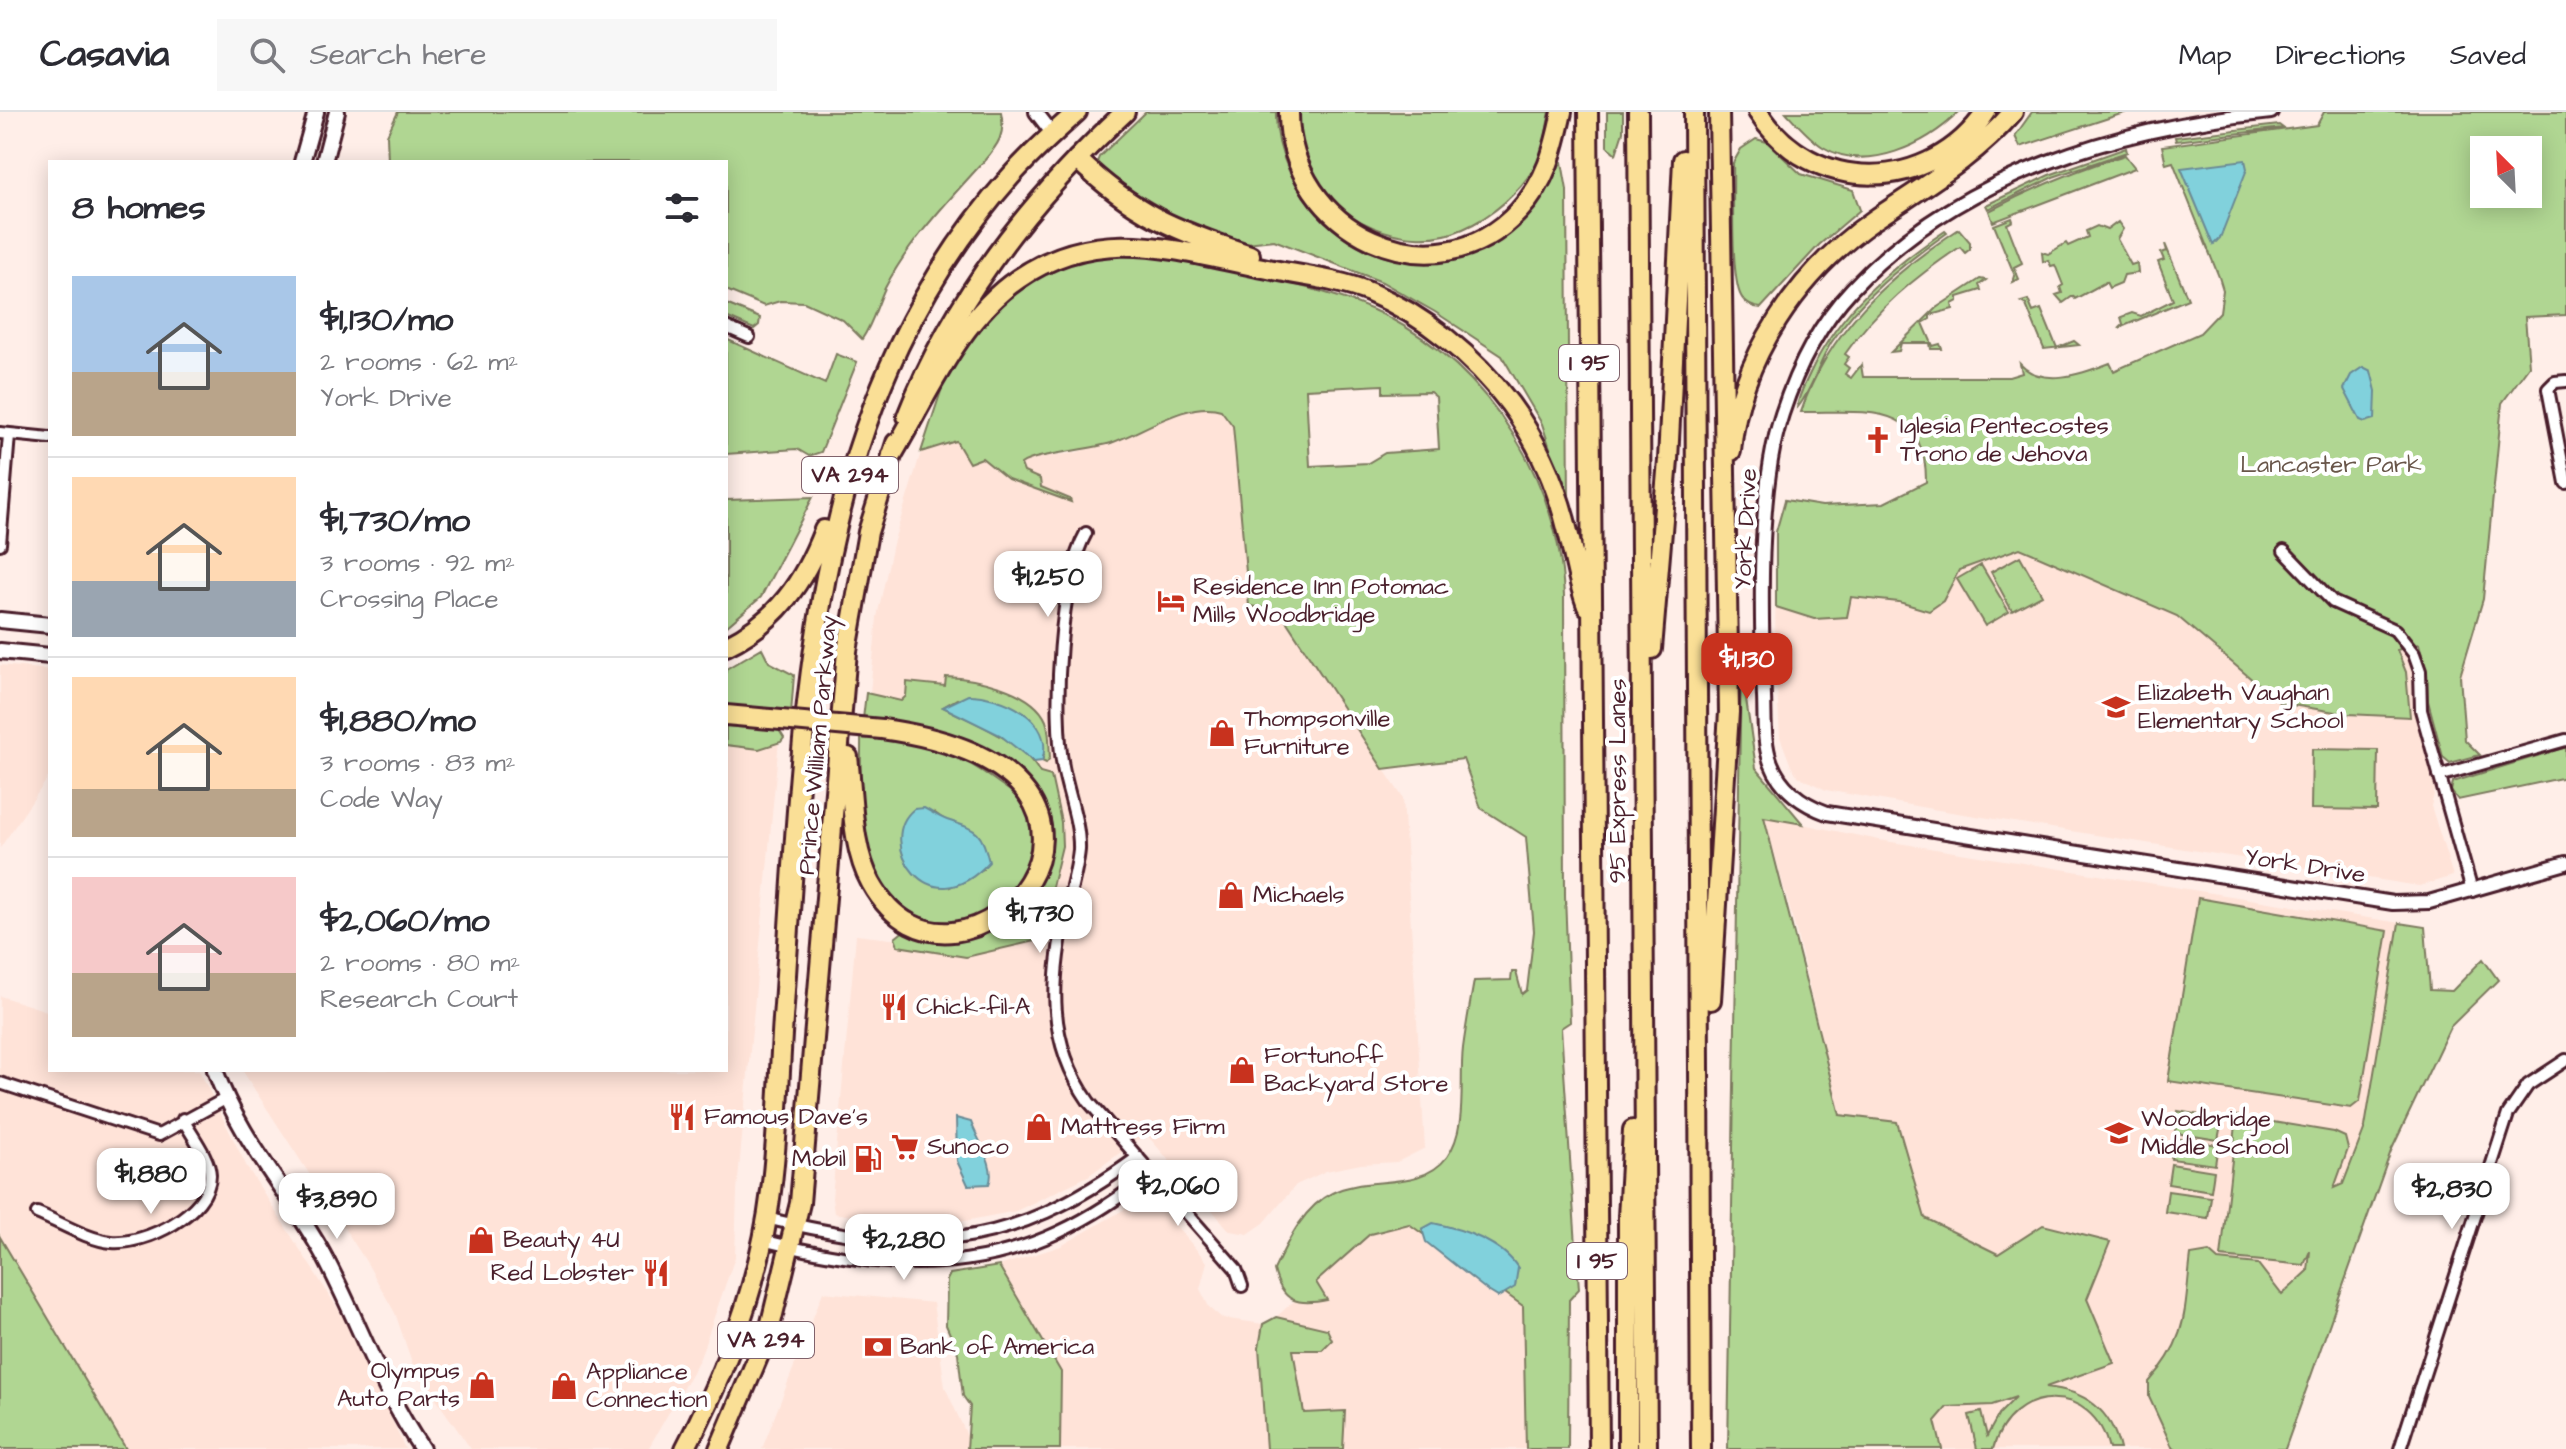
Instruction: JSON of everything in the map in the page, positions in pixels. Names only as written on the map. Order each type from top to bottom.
[{"type":"highway","name":"Prince William Parkway","points":[[685,1449],[738,1328],[766,1218],[816,638],[830,543],[862,434],[894,354],[952,252],[1011,175],[1077,112]]},
{"type":"highway","name":"Prince William Parkway","points":[[719,1449],[769,1331],[792,1248],[803,1188],[843,713],[857,588],[868,532],[892,455],[933,358],[979,280],[1013,233],[1077,159],[1125,112]]},
{"type":"highway","points":[[1289,112],[1298,165],[1313,192],[1333,216],[1373,242],[1422,251],[1471,243],[1496,230],[1518,212],[1544,176],[1562,112]]},
{"type":"highway","name":"I 95","points":[[1588,112],[1599,1449]]},
{"type":"highway","name":"95 Express Lanes","points":[[1638,112],[1647,1449]]},
{"type":"highway","points":[[1642,764],[1668,460],[1685,112]]},
{"type":"highway","points":[[1694,112],[1701,1449]]},
{"type":"highway","points":[[1702,1215],[1710,1122],[1711,1008],[1729,712],[1719,112]]},
{"type":"highway","points":[[1758,112],[1783,143],[1811,161],[1854,175],[1873,177],[1911,171],[1938,159],[1968,135],[1986,112]]},
{"type":"highway","points":[[1725,541],[1737,417],[1752,370],[1778,320],[1796,294],[1834,252],[1875,219],[1955,167],[2013,112]]},
{"type":"highway","points":[[1053,134],[1107,188],[1149,217],[1204,240],[1369,292],[1424,323],[1472,360],[1512,406],[1532,438],[1554,487],[1569,536],[1576,578],[1591,614]]},
{"type":"highway","points":[[892,455],[964,335],[985,307],[1018,279],[1066,255],[1115,244],[1160,246],[1330,281]]},
{"type":"highway","points":[[728,645],[757,628],[797,589],[813,558],[862,434]]},
{"type":"highway","points":[[728,715],[770,719],[844,726],[882,729],[924,735],[981,757],[1005,770],[1027,792],[1040,821],[1040,853],[1022,895],[998,917],[967,929],[934,929],[907,919],[879,896],[863,864],[856,828],[844,726],[843,713]]},
{"type":"highway","points":[[1628,1440],[1628,1217],[1642,983]]},
{"type":"main road","points":[[303,160],[316,112]]},
{"type":"main road","points":[[325,160],[337,112]]},
{"type":"main road","points":[[0,620],[48,625]]},
{"type":"main road","points":[[0,651],[48,656]]},
{"type":"main road","points":[[216,1072],[247,1137],[321,1252],[387,1396],[422,1449]]},
{"type":"street","points":[[1036,112],[1053,134]]},
{"type":"street","name":"York Drive","points":[[2271,112],[2144,130],[2029,169],[1916,234],[1874,267],[1837,305],[1813,341],[1792,386],[1776,435],[1769,479],[1762,649],[1770,761],[1793,794],[1827,813],[2393,903],[2429,902],[2566,863]]},
{"type":"street","points":[[728,328],[749,337]]},
{"type":"street","points":[[2566,381],[2555,382],[2548,389],[2566,483]]},
{"type":"street","points":[[0,544],[5,434],[48,438]]},
{"type":"street","points":[[1086,533],[1075,562],[1063,637],[1059,702],[1062,764],[1079,849],[1059,945],[1054,1010],[1072,1075],[1089,1102],[1236,1269],[1242,1286]]},
{"type":"street","points":[[2284,551],[2333,602],[2390,627],[2408,643],[2419,665],[2420,705],[2472,891]]},
{"type":"street","points":[[2439,776],[2566,740]]},
{"type":"street","points":[[2400,1449],[2508,1114],[2528,1085],[2566,1060]]},
{"type":"street","points":[[0,1083],[159,1135],[183,1119],[227,1098]]},
{"type":"street","points":[[37,1213],[110,1242],[145,1240],[196,1207],[210,1174],[183,1119]]},
{"type":"street","points":[[766,1218],[890,1242],[963,1237],[1020,1223],[1062,1206],[1138,1157]]},
{"type":"street","points":[[762,1240],[852,1261],[899,1265],[937,1264],[988,1256],[1025,1246],[1078,1223],[1152,1172]]},
{"type":"shaded area","points":[[1219,399],[1233,426],[1249,606],[1278,610],[1403,798],[1425,1148],[1397,1162],[1361,1164],[1326,1171],[1296,1185],[1264,1223],[1248,1234],[1230,1231],[1146,1134],[1088,1176],[1016,1211],[949,1224],[911,1226],[834,1213],[832,1198],[856,935],[951,946],[1028,920],[1040,788],[985,742],[869,704],[877,617],[893,544],[921,452],[957,441],[985,457],[1023,459],[1075,453]]},
{"type":"shaded area","name":"Elizabeth Vaughan Elementary School","points":[[2163,529],[2473,632],[2431,806],[2453,876],[2419,886],[1932,809],[1826,790],[1798,776],[1791,766],[1780,737],[1775,656],[1776,532]]},
{"type":"shaded area","points":[[0,665],[48,670],[48,778],[0,848]]},
{"type":"shaded area","points":[[728,736],[779,740],[737,1191],[735,1257],[700,1358],[648,1449],[471,1449],[414,1368],[395,1313],[367,1263],[243,1072],[728,1072]]},
{"type":"shaded area","name":"Woodbridge Middle School","points":[[1764,816],[1879,840],[2425,927],[2333,1316],[2285,1449],[1942,1449],[1850,1160],[1796,931]]},
{"type":"shaded area","points":[[0,996],[48,1011],[48,1072],[200,1072],[247,1167],[351,1329],[405,1449],[126,1449],[0,1237]]},
{"type":"shaded area","points":[[1144,1198],[1154,1200],[1207,1262],[1200,1289],[1209,1307],[1222,1318],[1263,1324],[1259,1347],[1266,1449],[1060,1449],[1061,1372],[999,1266],[1061,1246]]},
{"type":"shaded area","points":[[1409,1224],[1523,1306],[1526,1449],[1343,1449],[1344,1412],[1304,1413],[1293,1350],[1276,1317],[1370,1234]]},
{"type":"shaded area","points":[[823,1292],[933,1303],[945,1387],[973,1449],[762,1449]]},
{"type":"green space","points":[[398,112],[1001,112],[1002,127],[1000,139],[993,150],[906,254],[885,288],[862,339],[843,320],[804,302],[780,301],[764,306],[728,291],[728,160],[388,160],[387,135]]},
{"type":"green space","points":[[1146,112],[1276,112],[1279,141],[1289,171],[1305,198],[1326,222],[1350,241],[1378,255],[1407,261],[1438,258],[1523,207],[1542,193],[1559,161],[1562,162],[1567,190],[1569,506],[1542,424],[1502,356],[1382,282],[1274,240],[1246,243],[1193,226],[1103,174],[1096,165],[1099,157]]},
{"type":"green space","points":[[1296,112],[1550,112],[1539,159],[1513,194],[1485,217],[1463,229],[1441,236],[1418,237],[1373,227],[1333,202],[1306,166]]},
{"type":"green space","points":[[1607,112],[1623,112],[1623,132],[1616,154],[1607,146]]},
{"type":"green space","points":[[1786,112],[1959,112],[1914,144],[1896,152],[1858,157],[1840,155],[1823,147]]},
{"type":"green space","points":[[2032,112],[2127,112],[2020,147],[2015,136]]},
{"type":"green space","name":"Lancaster Park","points":[[2324,112],[2566,112],[2566,315],[2525,317],[2529,366],[2502,403],[2483,599],[2460,676],[2465,740],[2480,755],[2450,763],[2443,757],[2428,701],[2427,673],[2419,644],[2397,650],[2406,672],[2410,717],[2347,714],[2280,703],[2177,616],[2020,548],[1959,570],[1943,601],[1929,611],[1899,602],[1851,597],[1847,617],[1814,619],[1776,607],[1776,532],[1785,500],[1822,506],[1884,503],[1926,482],[1923,455],[1915,436],[1903,424],[1886,416],[1867,413],[1801,412],[1827,356],[1864,307],[1909,266],[1959,229],[1970,242],[1970,249],[1965,253],[1960,247],[1897,295],[1845,354],[1849,357],[1844,364],[1849,368],[1845,374],[1851,378],[1861,365],[1863,377],[2009,377],[2022,373],[2020,364],[2039,376],[2051,377],[2063,377],[2110,363],[2114,371],[2200,333],[2220,312],[2223,290],[2219,277],[2173,162],[2166,164],[2162,146],[2317,125]]},
{"type":"green space","points":[[2279,125],[2283,128],[2176,141],[2175,137]]},
{"type":"green space","points":[[1756,139],[1767,142],[1801,174],[1853,190],[1860,210],[1819,245],[1761,308],[1750,305],[1741,296],[1735,271],[1733,232],[1733,163],[1741,149]]},
{"type":"green space","points":[[2126,148],[2127,152],[2053,177],[1988,209],[1986,205],[2049,175]]},
{"type":"green space","points":[[2125,155],[2135,168],[1993,222],[1989,211],[2073,173]]},
{"type":"green space","points":[[2012,218],[2013,221],[2007,224],[2022,263],[2014,267],[2019,279],[2013,282],[2015,276],[1994,225]]},
{"type":"green space","points":[[2118,222],[2123,229],[2117,239],[2131,265],[2137,263],[2138,273],[2124,275],[2121,283],[2109,288],[2106,282],[2063,303],[2056,295],[2062,293],[2060,287],[2063,285],[2055,265],[2051,266],[2048,260],[2043,262],[2042,252],[2048,254],[2066,243],[2068,246],[2088,237],[2086,231],[2097,226],[2107,230]]},
{"type":"green space","points":[[1945,231],[1947,233],[1898,270],[1855,311],[1831,343],[1797,408],[1802,390],[1822,351],[1851,311],[1886,276]]},
{"type":"green space","points":[[2165,244],[2188,299],[2119,328],[2123,324],[2121,317],[2132,313],[2141,316],[2173,300],[2158,262],[2164,260],[2161,253],[2167,251]]},
{"type":"green space","points":[[1102,253],[1163,254],[1199,260],[1307,288],[1371,309],[1423,339],[1457,366],[1487,398],[1512,433],[1533,471],[1549,511],[1559,553],[1564,596],[1565,896],[1570,1022],[1561,1028],[1579,1289],[1569,1300],[1568,1449],[1526,1449],[1523,1306],[1409,1224],[1370,1234],[1316,1282],[1327,1300],[1299,1302],[1292,1299],[1281,1289],[1274,1270],[1304,1216],[1322,1199],[1346,1188],[1423,1175],[1436,1168],[1454,1145],[1460,1119],[1463,1048],[1474,981],[1511,980],[1512,972],[1516,972],[1522,994],[1527,990],[1534,931],[1526,837],[1481,808],[1463,759],[1383,769],[1279,610],[1249,606],[1233,426],[1221,410],[1194,409],[1111,443],[1038,457],[1021,464],[1024,472],[1040,479],[1041,487],[1071,502],[1008,479],[982,458],[969,463],[956,441],[921,452],[946,376],[974,327],[1043,268]],"holes":[[[1383,385],[1383,393],[1430,392],[1436,397],[1439,449],[1385,453],[1368,463],[1310,466],[1306,389]]]},
{"type":"green space","points":[[1980,279],[1986,280],[1979,285],[1981,290],[1958,297],[1958,301],[1952,304],[1953,309],[1930,315],[1930,319],[1923,323],[1933,346],[1940,344],[1942,349],[1931,349],[1930,343],[1901,343],[1899,351],[1891,352],[1936,308]]},
{"type":"green space","points":[[2028,300],[2033,312],[2041,309],[2057,348],[2044,349],[2026,305],[2021,302]]},
{"type":"green space","points":[[728,305],[760,318],[759,325],[754,329],[728,318]]},
{"type":"green space","points":[[728,340],[825,384],[836,354],[857,362],[821,452],[809,456],[797,449],[728,454]]},
{"type":"green space","points":[[2074,341],[2079,345],[2059,347]]},
{"type":"green space","points":[[813,497],[761,597],[728,625],[728,500]]},
{"type":"green space","points":[[2020,556],[2042,595],[2012,611],[1991,572]]},
{"type":"green space","points":[[1981,565],[2009,612],[1985,626],[1957,579]]},
{"type":"green space","points":[[762,648],[769,662],[794,675],[791,714],[728,709],[728,668]]},
{"type":"green space","points":[[1741,665],[1756,768],[1803,824],[1764,817],[1840,1115],[1897,1122],[1925,1218],[1998,1254],[2043,1225],[2110,1242],[2087,1299],[2114,1363],[2046,1387],[2073,1393],[2094,1404],[2110,1423],[2120,1449],[2109,1449],[2100,1427],[2087,1411],[2070,1402],[2052,1399],[2034,1402],[2017,1412],[2003,1427],[1993,1449],[1977,1449],[1969,1415],[1981,1412],[1987,1436],[1999,1414],[2016,1397],[1992,1405],[1947,1407],[1935,1421],[1942,1449],[1728,1449]]},
{"type":"green space","points":[[946,677],[1002,688],[1029,701],[1039,710],[1048,730],[1050,758],[1046,763],[1042,761],[1044,755],[957,699],[943,707],[1010,742],[1032,761],[1040,773],[1051,776],[1061,822],[1062,846],[1039,940],[966,957],[898,946],[895,938],[905,930],[936,938],[980,933],[1006,918],[1026,899],[1036,885],[1038,875],[1028,784],[991,755],[952,736],[863,719],[866,693],[901,701],[906,696],[907,682],[945,686]]},
{"type":"green space","points":[[728,726],[779,730],[784,738],[781,742],[759,749],[728,745]]},
{"type":"green space","points":[[861,734],[898,739],[949,754],[980,770],[1018,797],[1031,829],[1030,858],[1019,883],[1000,904],[976,918],[949,923],[922,918],[897,900],[878,880],[870,867],[862,834]],"holes":[[[935,813],[978,835],[984,853],[983,869],[950,887]]]},
{"type":"green space","points":[[2566,747],[2566,777],[2458,800],[2451,791],[2453,782]]},
{"type":"green space","points":[[2312,749],[2378,750],[2377,810],[2311,809]]},
{"type":"green space","points":[[2198,898],[2388,931],[2360,1101],[2351,1108],[2168,1081]]},
{"type":"green space","points":[[2399,923],[2425,927],[2430,990],[2452,991],[2483,959],[2498,980],[2450,1027],[2391,1151],[2285,1449],[2173,1449],[2149,1397],[2149,1382],[2178,1337],[2191,1255],[2209,1252],[2218,1260],[2258,1264],[2282,1295],[2308,1271],[2310,1251],[2304,1265],[2221,1257],[2237,1116],[2334,1132],[2345,1137],[2348,1149],[2334,1188],[2343,1184],[2365,1127]]},
{"type":"green space","points":[[2178,1111],[2222,1119],[2218,1140],[2175,1133]]},
{"type":"green space","points":[[2174,1138],[2218,1145],[2215,1165],[2171,1159]]},
{"type":"green space","points":[[2171,1164],[2214,1171],[2211,1191],[2168,1184]]},
{"type":"green space","points":[[2168,1191],[2211,1197],[2208,1218],[2165,1212]]},
{"type":"green space","points":[[0,1237],[126,1449],[0,1449]]},
{"type":"green space","points":[[999,1266],[1061,1372],[1060,1449],[967,1449],[970,1406],[963,1396],[958,1353],[946,1325],[947,1280],[950,1274]]},
{"type":"green space","points":[[1276,1317],[1327,1329],[1332,1340],[1322,1350],[1293,1350],[1304,1413],[1345,1411],[1343,1449],[1266,1449],[1259,1347],[1263,1324]]},
{"type":"water","points":[[2245,160],[2247,169],[2220,238],[2213,245],[2181,168]]},
{"type":"water","points":[[2363,367],[2371,371],[2376,391],[2375,419],[2365,422],[2360,420],[2344,389],[2351,375]]},
{"type":"water","points":[[968,695],[995,699],[1033,721],[1041,733],[1044,746],[1042,761],[1034,762],[1000,735],[943,707]]},
{"type":"water","points":[[924,808],[965,826],[984,843],[989,862],[967,881],[946,887],[928,884],[914,873],[904,858],[900,840],[903,823],[914,809]]},
{"type":"water","points":[[956,1118],[971,1122],[988,1161],[989,1184],[968,1185],[957,1161]]},
{"type":"water","points":[[1433,1223],[1468,1233],[1502,1251],[1518,1268],[1515,1287],[1498,1297],[1488,1291],[1426,1242],[1422,1229]]},
{"type":"place","name":"Iglesia Pentecostes Trono de Jehova","points":[[1878,440]]},
{"type":"place","name":"Residence Inn Potomac Mills Woodbridge","points":[[1171,601]]},
{"type":"place","name":"Elizabeth Vaughan Elementary School","points":[[2116,707]]},
{"type":"place","name":"Thompsonville Furniture","points":[[1222,733]]},
{"type":"place","name":"Michaels","points":[[1231,895]]},
{"type":"place","name":"Chick-fil-A","points":[[894,1007]]},
{"type":"place","name":"Fortunoff Backyard Store","points":[[1242,1070]]},
{"type":"place","name":"Famous Dave's","points":[[682,1117]]},
{"type":"place","name":"Mattress Firm","points":[[1039,1127]]},
{"type":"place","name":"Woodbridge Middle School","points":[[2119,1133]]},
{"type":"place","name":"Sunoco","points":[[905,1147]]},
{"type":"place","name":"Mobil","points":[[868,1159]]},
{"type":"place","name":"Beauty 4U","points":[[481,1240]]},
{"type":"place","name":"Red Lobster","points":[[656,1273]]},
{"type":"place","name":"Bank of America","points":[[878,1347]]},
{"type":"place","name":"Olympus Auto Parts","points":[[482,1385]]},
{"type":"place","name":"Appliance Connection","points":[[564,1386]]}]
